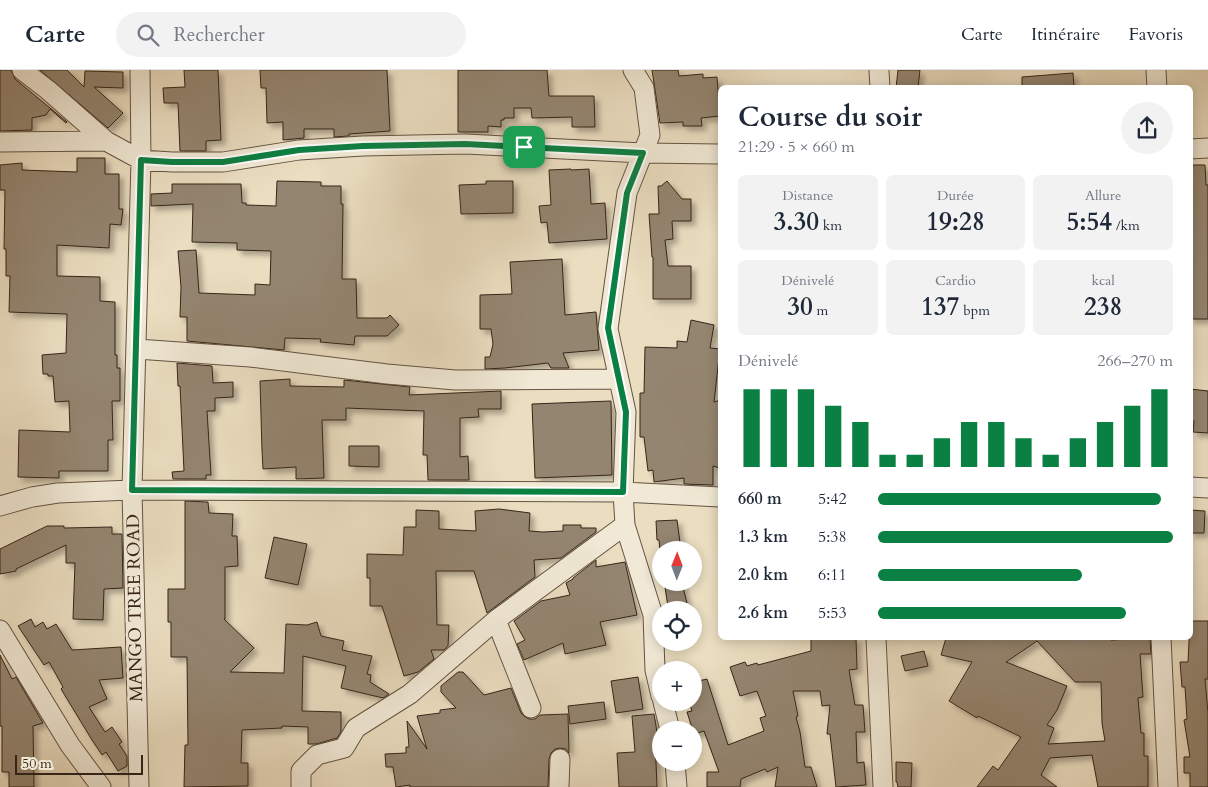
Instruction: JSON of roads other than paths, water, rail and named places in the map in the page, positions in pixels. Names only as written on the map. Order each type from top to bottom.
[{"type":"street","points":[[22,70],[48,90],[106,141],[141,160],[223,162],[299,150],[363,146],[465,144],[643,153],[718,154]]},
{"type":"street","name":"MANGO TREE ROAD","points":[[140,70],[141,160],[132,490],[140,787]]},
{"type":"street","points":[[633,70],[644,88],[650,134],[627,193],[608,328],[626,412],[623,492],[625,526],[653,615],[655,661]]},
{"type":"street","points":[[879,70],[880,85]]},
{"type":"street","points":[[1156,70],[1157,85]]},
{"type":"street","points":[[0,142],[106,141]]},
{"type":"street","points":[[1193,149],[1208,148]]},
{"type":"street","points":[[137,350],[250,357],[387,374],[454,380],[619,379]]},
{"type":"street","points":[[1193,487],[1208,488]]},
{"type":"street","points":[[0,506],[32,496],[58,492],[132,490],[623,492],[718,498]]},
{"type":"street","points":[[301,787],[300,771],[317,755],[344,748],[356,728],[410,694],[496,620],[625,526]]},
{"type":"street","points":[[496,620],[531,708]]},
{"type":"street","points":[[0,630],[70,745],[101,787]]},
{"type":"street","points":[[876,640],[882,787]]},
{"type":"street","points":[[1162,640],[1168,787]]},
{"type":"street","points":[[559,787],[560,759]]},
{"type":"street","points":[[676,771],[678,787]]}]
